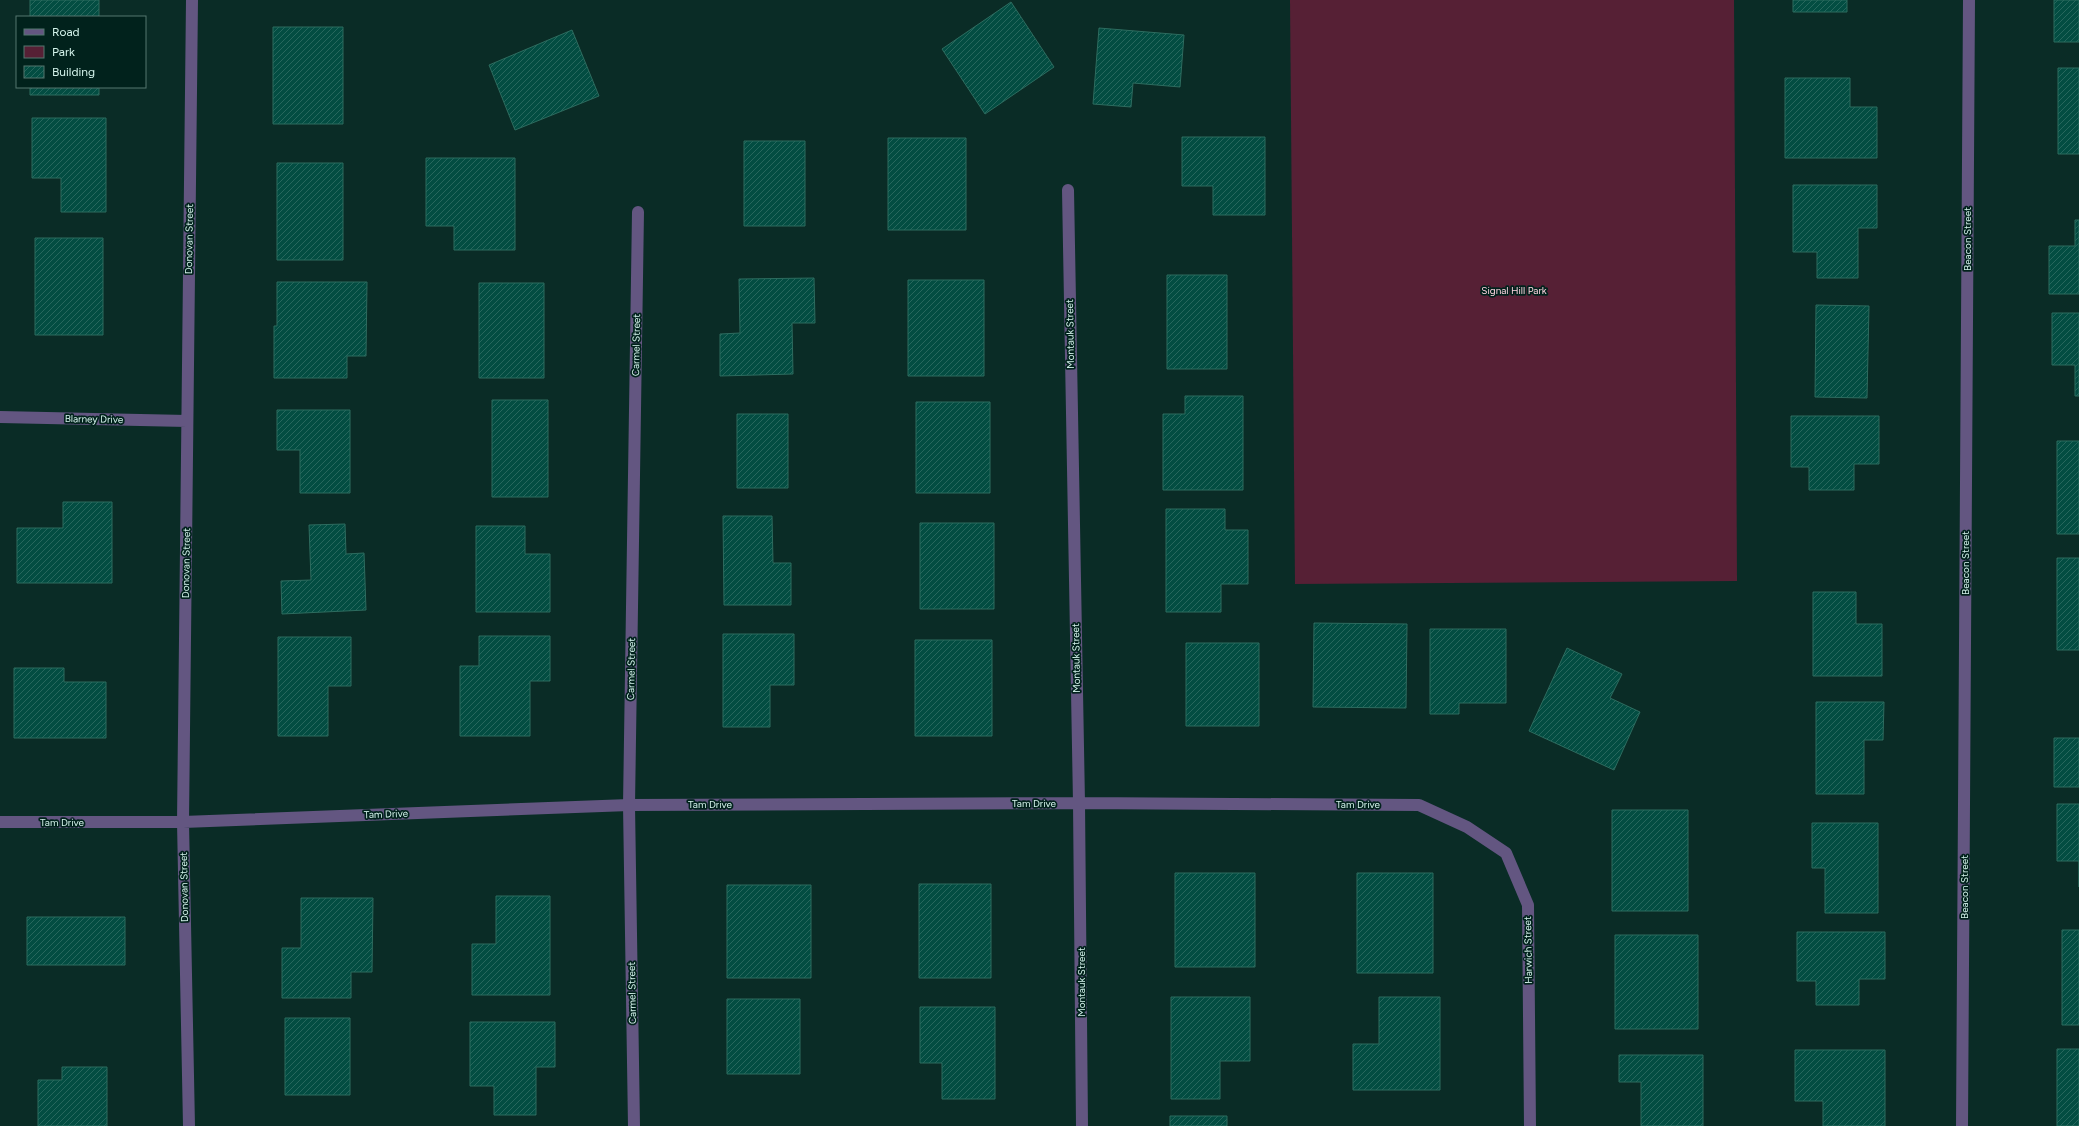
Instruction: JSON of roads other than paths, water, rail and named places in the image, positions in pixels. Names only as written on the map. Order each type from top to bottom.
[{"type":"street","name":"Donovan Street","points":[[189,1126],[183,822],[192,0]]},
{"type":"street","name":"Beacon Street","points":[[1962,1126],[1968,0]]},
{"type":"street","name":"Montauk Street","points":[[1068,190],[1079,803],[1082,1126]]},
{"type":"street","name":"Carmel Street","points":[[634,1126],[630,805],[638,212]]},
{"type":"street","name":"Blarney Drive","points":[[0,417],[187,421]]},
{"type":"street","name":"Tam Drive","points":[[0,822],[183,822],[630,805],[1079,803],[1420,805]]},
{"type":"street","name":"Harwich Street","points":[[1420,805],[1467,826],[1506,853],[1528,905],[1530,1126]]},
{"type":"park label","name":"Signal Hill Park","points":[[1514,290]]}]
